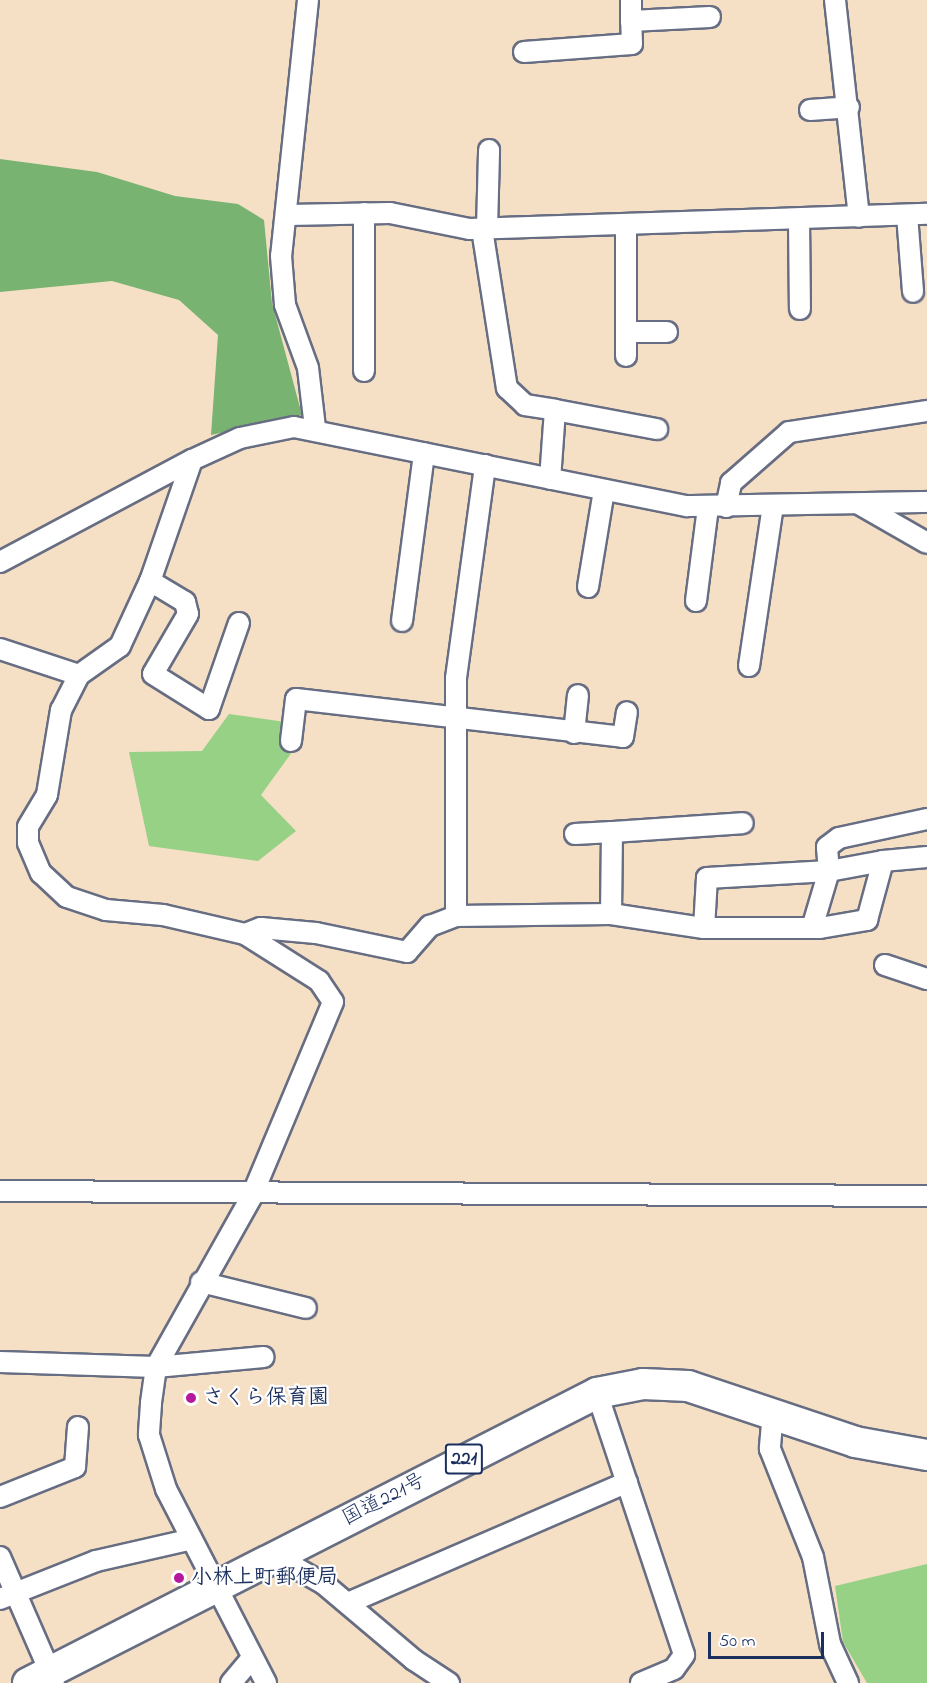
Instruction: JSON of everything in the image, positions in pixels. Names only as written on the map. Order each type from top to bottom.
[{"type":"highway","name":"国道221号","points":[[45,1679],[217,1586],[597,1393],[643,1384],[680,1385],[773,1412],[855,1442],[927,1455]]},
{"type":"street","points":[[308,0],[288,215],[281,256],[285,305],[308,368],[315,428]]},
{"type":"street","points":[[524,52],[632,44],[631,0]]},
{"type":"street","points":[[835,0],[849,107],[859,217]]},
{"type":"street","points":[[631,21],[710,17]]},
{"type":"street","points":[[810,110],[849,107]]},
{"type":"street","points":[[489,150],[484,229],[507,388],[525,405],[657,429]]},
{"type":"street","points":[[288,215],[364,213],[484,229],[626,226],[917,214],[913,292]]},
{"type":"street","points":[[364,213],[364,371]]},
{"type":"street","points":[[799,219],[800,309]]},
{"type":"street","points":[[626,226],[626,356]]},
{"type":"street","points":[[626,332],[667,332]]},
{"type":"street","points":[[550,479],[555,410]]},
{"type":"street","points":[[696,601],[717,507],[731,483],[789,432],[927,411]]},
{"type":"street","points":[[0,562],[192,460],[240,438],[315,428],[604,490],[717,507],[927,502]]},
{"type":"street","points":[[402,621],[424,453]]},
{"type":"street","points":[[192,460],[150,581],[120,646],[79,675],[61,710],[47,795],[28,827],[28,843],[41,873],[84,905],[163,915],[245,934],[312,975],[333,1002],[252,1196],[201,1282],[156,1367],[149,1435],[166,1489],[266,1683]]},
{"type":"street","points":[[456,916],[456,678],[485,465]]},
{"type":"street","points":[[588,587],[604,490]]},
{"type":"street","points":[[859,504],[927,543]]},
{"type":"street","points":[[749,666],[773,506]]},
{"type":"street","points":[[150,581],[185,602],[188,614],[153,674],[209,709],[239,623]]},
{"type":"street","points":[[0,649],[79,675]]},
{"type":"street","points":[[574,733],[578,695]]},
{"type":"street","points":[[291,741],[296,699],[456,721],[623,737],[627,712]]},
{"type":"street","points":[[812,928],[829,871],[827,848],[839,838],[927,819]]},
{"type":"street","points":[[575,834],[743,824]]},
{"type":"street","points":[[610,914],[612,832]]},
{"type":"street","points":[[704,928],[707,878],[829,871],[883,861],[927,857]]},
{"type":"street","points":[[245,934],[261,928],[316,933],[407,952],[430,926],[456,916],[610,914],[704,928],[812,928],[867,920],[883,861]]},
{"type":"street","points":[[885,965],[927,979]]},
{"type":"street","points":[[0,1191],[252,1196],[927,1196]]},
{"type":"street","points":[[201,1282],[306,1308]]},
{"type":"street","points":[[0,1362],[156,1367],[264,1357]]},
{"type":"street","points":[[597,1393],[684,1655],[674,1669],[641,1683]]},
{"type":"street","points":[[773,1412],[770,1449],[813,1557],[830,1644],[848,1683]]},
{"type":"street","points":[[0,1497],[75,1467],[78,1427]]},
{"type":"street","points":[[348,1603],[627,1482]]},
{"type":"street","points":[[8,1595],[96,1561],[192,1539]]},
{"type":"street","points":[[275,1556],[348,1603],[449,1683]]},
{"type":"street","points":[[0,1557],[8,1595],[45,1679]]},
{"type":"street","points":[[231,1683],[252,1658]]},
{"type":"green space","points":[[0,159],[97,172],[175,196],[238,204],[264,220],[272,303],[302,415],[211,435],[218,335],[179,300],[112,281],[0,292]]},
{"type":"green space","points":[[229,714],[292,723],[295,748],[261,795],[296,831],[258,861],[149,846],[129,752],[202,751]]},
{"type":"green space","points":[[927,1564],[927,1683],[867,1683],[843,1642],[835,1586]]},
{"type":"place","name":"さくら保育園","points":[[191,1398]]},
{"type":"place","name":"小林上町郵便局","points":[[179,1578]]}]
